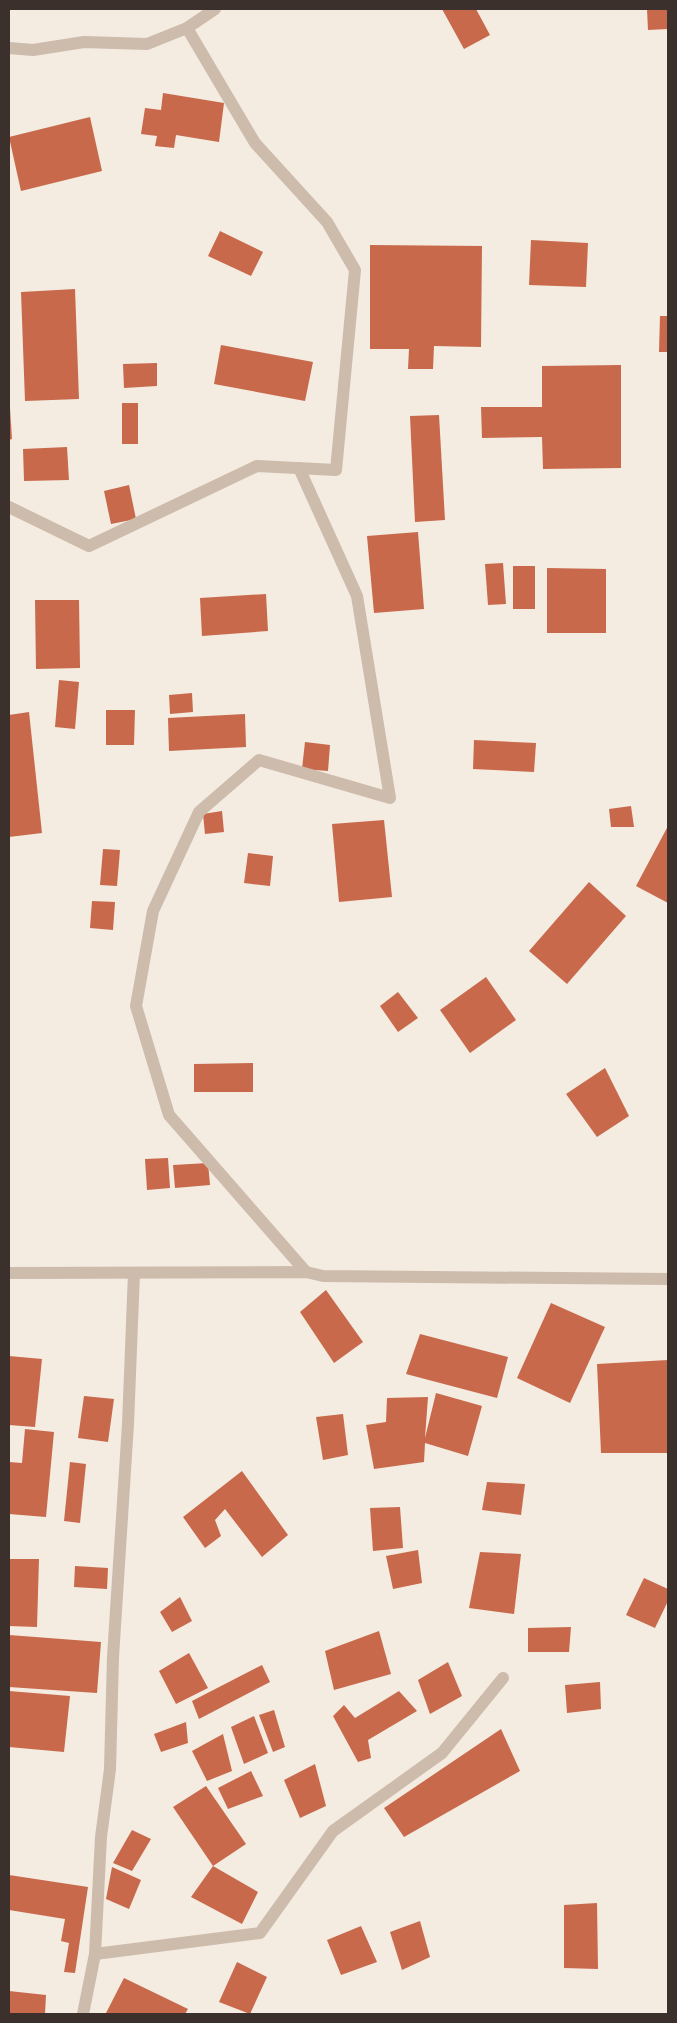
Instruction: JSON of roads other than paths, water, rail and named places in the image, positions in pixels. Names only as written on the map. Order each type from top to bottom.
[{"type":"street","points":[[9,48],[33,50],[84,42],[147,44],[187,28],[215,9]]},
{"type":"street","points":[[9,507],[89,546],[257,466],[336,470],[354,270],[327,222],[255,143],[187,28]]},
{"type":"street","points":[[298,468],[357,596],[390,798],[259,760],[199,812],[153,911],[136,1006],[169,1115],[306,1272]]},
{"type":"street","points":[[83,2014],[95,1954],[101,1836],[110,1769],[113,1657],[128,1424],[134,1272]]},
{"type":"street","points":[[9,1273],[306,1272],[322,1276],[668,1280]]},
{"type":"street","points":[[95,1954],[260,1933],[333,1831],[442,1753],[503,1678]]}]
